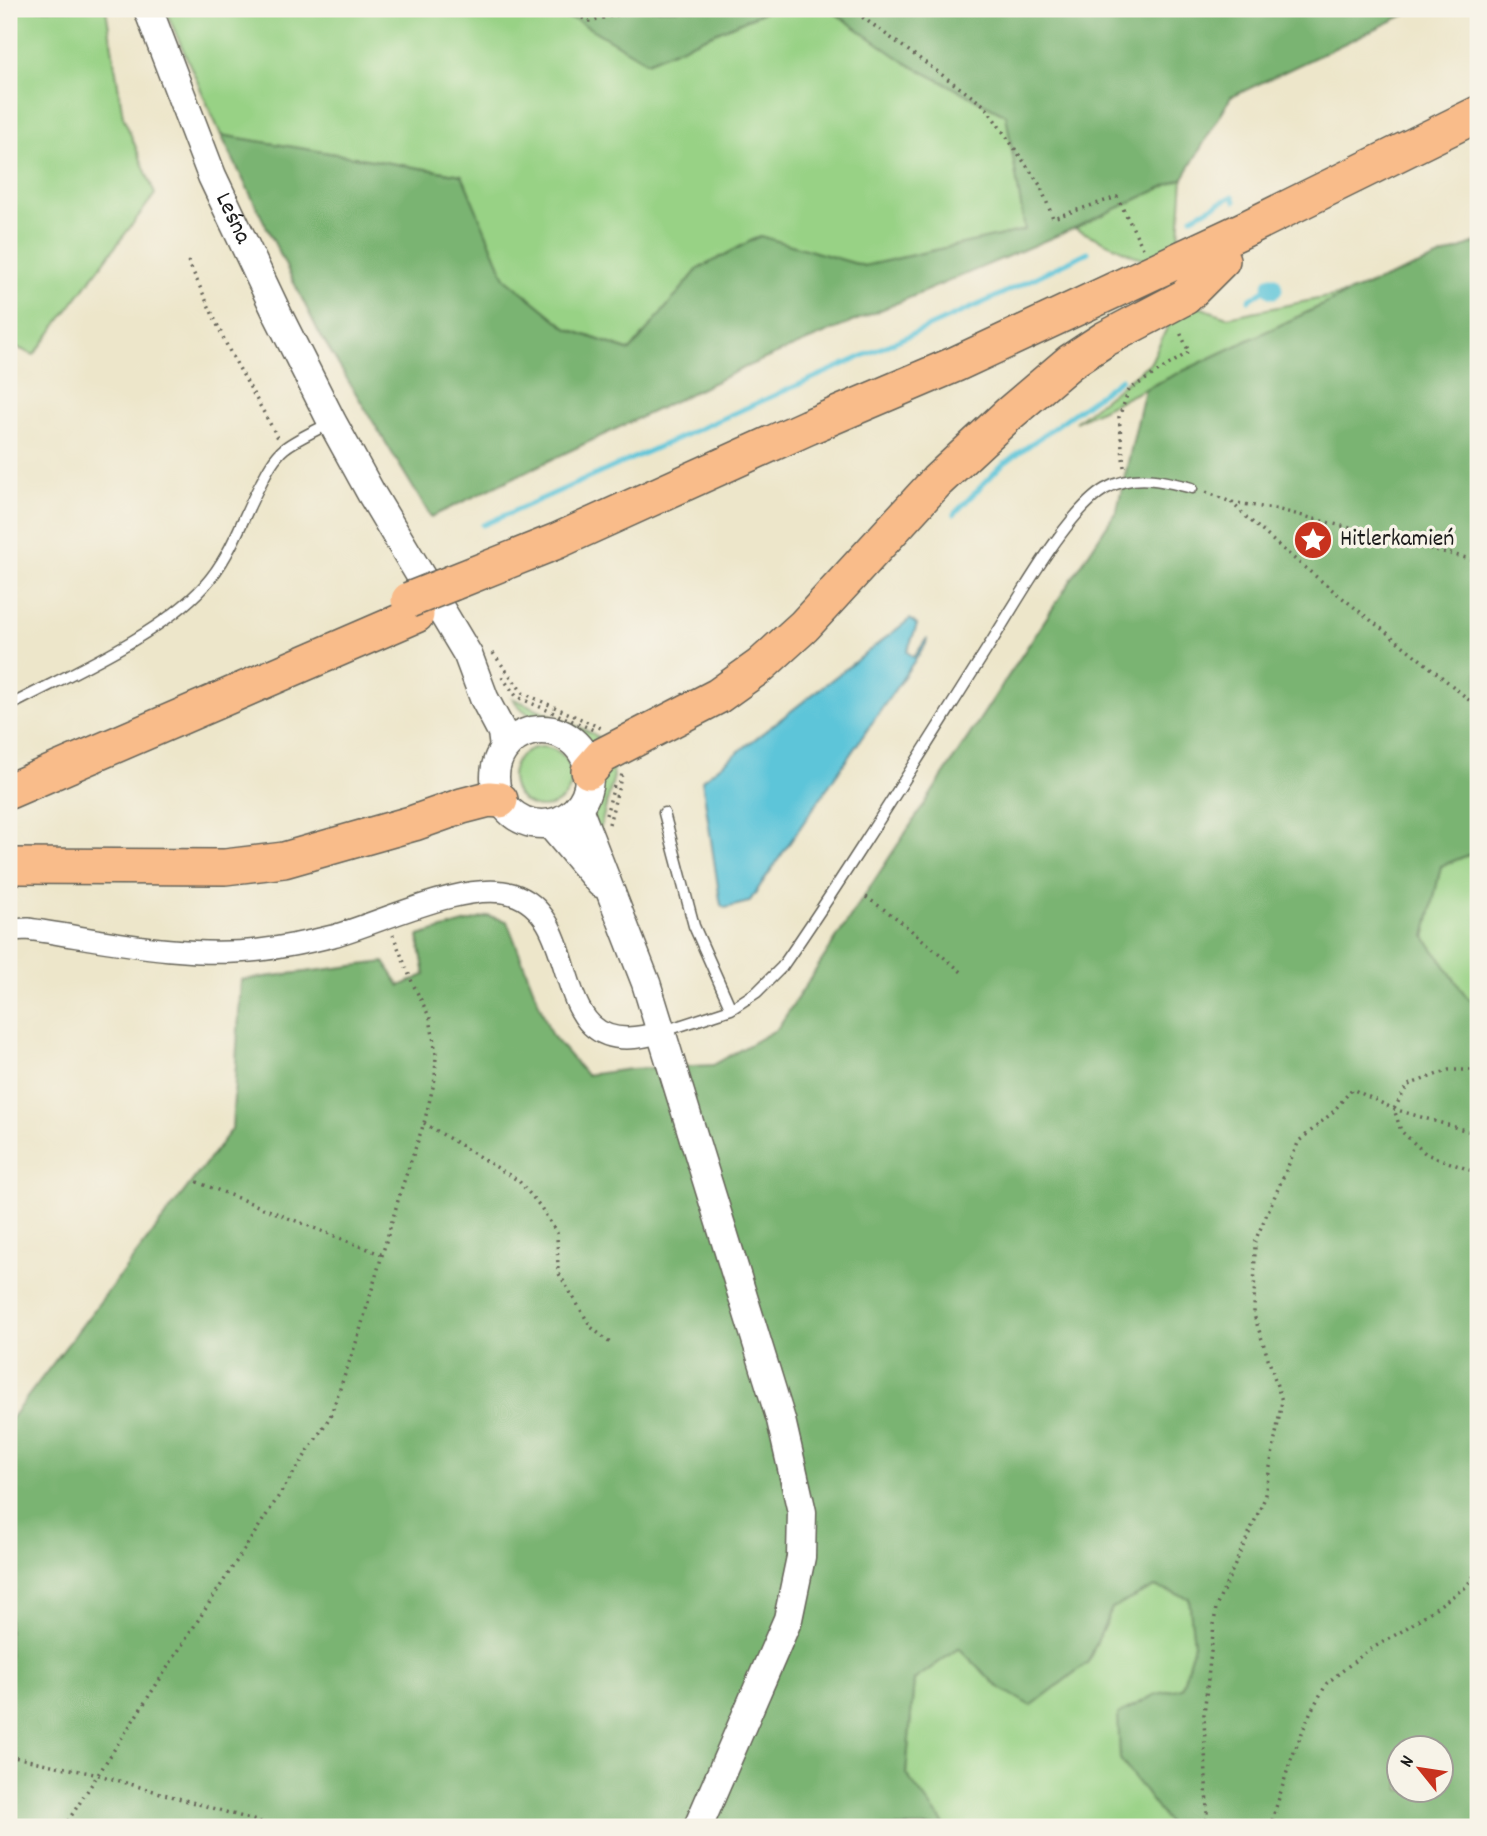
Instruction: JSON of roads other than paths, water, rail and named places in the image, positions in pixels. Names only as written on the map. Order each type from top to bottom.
[{"type":"main road","points":[[456,590],[808,427],[956,364],[1243,230],[1478,114]]},
{"type":"main road","points":[[12,775],[456,590],[969,384],[1030,351],[1363,193],[1478,142]]},
{"type":"main road","points":[[589,771],[602,756],[718,696],[760,666],[804,626],[937,481],[1000,421],[1078,356],[1116,332],[1185,297],[1222,260]]},
{"type":"main road","points":[[9,866],[225,867],[284,860],[414,823],[462,806],[489,799],[500,800]]},
{"type":"street","name":"Leśna","points":[[148,9],[212,176],[278,315],[332,422],[390,526],[468,655]]},
{"type":"street","points":[[468,655],[522,722],[534,730]]},
{"type":"street","points":[[468,655],[484,698],[502,732],[504,748]]},
{"type":"street","points":[[534,730],[549,730],[571,740],[586,759],[589,771],[587,794],[578,808],[562,821],[550,824],[534,824],[519,819],[506,809],[500,800],[494,778],[497,761],[504,748],[534,730]]},
{"type":"street","points":[[578,808],[596,850],[611,898],[636,954],[661,1032],[781,1420],[802,1512],[801,1557],[788,1619],[698,1827]]},
{"type":"street","points":[[550,824],[611,898]]},
{"type":"street","points":[[9,929],[28,929],[142,946],[213,952],[292,945],[334,936],[455,895],[477,891],[513,894],[535,907],[547,922],[554,934],[575,1002],[594,1027],[602,1033],[621,1039],[639,1039],[661,1032]]},
{"type":"lane","points":[[9,706],[129,642],[192,598],[204,587],[224,559],[278,455],[286,447],[332,422]]},
{"type":"lane","points":[[661,1032],[731,1009],[757,992],[789,958],[1080,509],[1104,490],[1126,480],[1157,479],[1192,488]]},
{"type":"lane","points":[[664,813],[694,926],[731,1009]]},
{"type":"water","points":[[910,619],[917,625],[907,652],[914,657],[927,638],[926,644],[749,902],[725,908],[720,900],[702,780]]},
{"type":"waterway","points":[[1192,217],[1233,196],[1235,201]]},
{"type":"waterway","points":[[483,525],[989,300],[1088,252]]},
{"type":"waterway","points":[[1249,300],[1272,285],[1271,282]]},
{"type":"waterway","points":[[1272,285],[1273,289]]},
{"type":"waterway","points":[[954,514],[1002,465],[1121,379]]},
{"type":"place","name":"Hitlerkamień","points":[[1313,540]]}]
